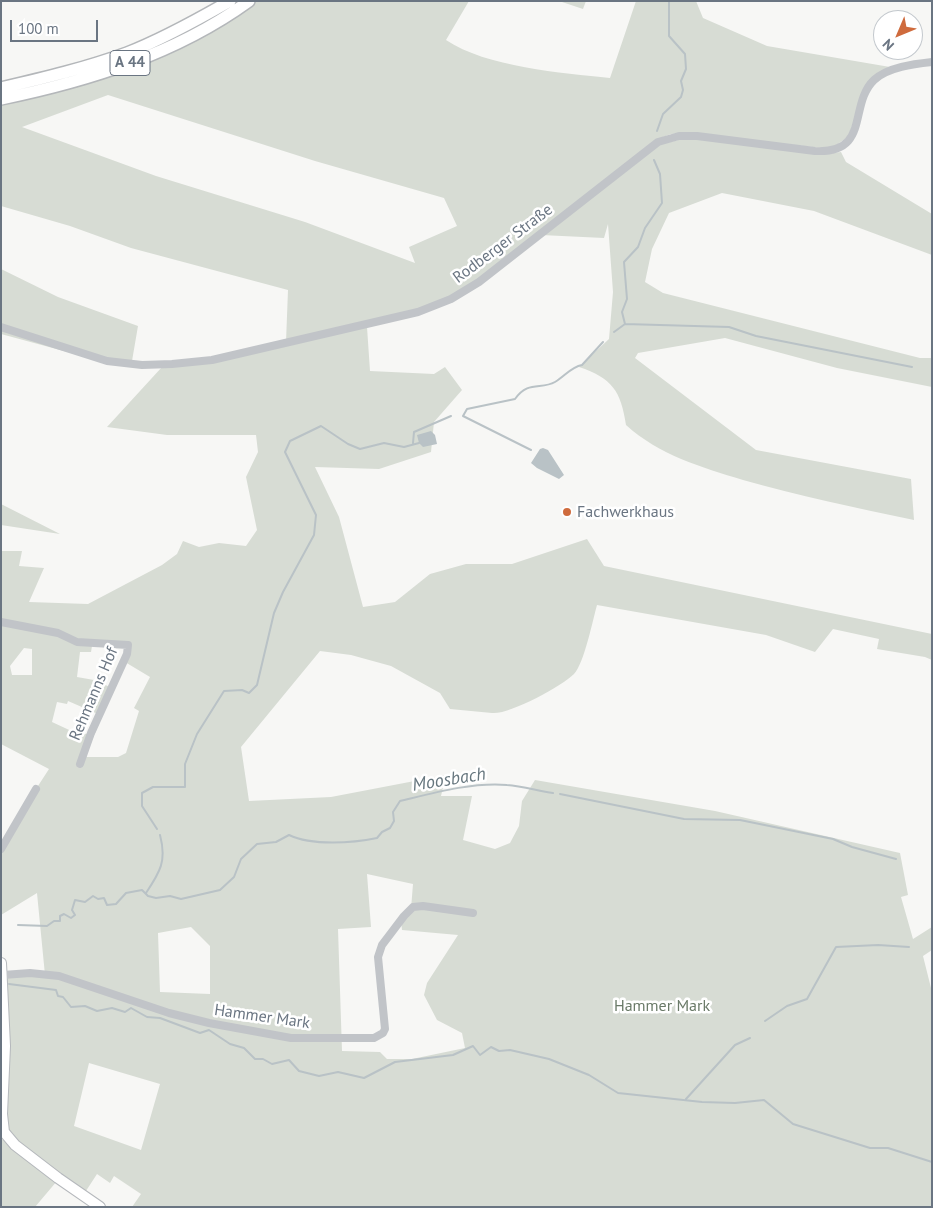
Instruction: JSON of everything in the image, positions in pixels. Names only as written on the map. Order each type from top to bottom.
[{"type":"highway","name":"A 44","points":[[1,88],[84,67],[128,52],[191,23],[230,1]]},
{"type":"highway","name":"A 44","points":[[1,99],[50,88],[132,62],[204,29],[249,1]]},
{"type":"main road","points":[[1,963],[3,975],[5,1060],[2,1114],[4,1136],[58,1178],[100,1207]]},
{"type":"street","name":"Rodberger Straße","points":[[1,327],[107,361],[142,365],[212,360],[418,312],[451,299],[479,282],[658,142],[679,136],[697,136],[815,151],[832,150],[845,144],[853,135],[866,92],[876,78],[907,65],[932,62]]},
{"type":"street","name":"Rehmanns Hof","points":[[1,622],[58,633],[77,642],[128,645],[127,654],[91,733],[80,764]]},
{"type":"street","points":[[1,850],[36,789]]},
{"type":"street","name":"Hammer Mark","points":[[3,975],[30,973],[59,976],[169,1013],[209,1023],[291,1038],[374,1038],[383,1033],[385,1028],[379,979],[379,951],[404,916],[413,907],[423,906],[473,913]]},
{"type":"green space","points":[[256,1],[469,1],[446,40],[482,57],[503,63],[570,74],[610,78],[636,1],[696,1],[703,18],[767,46],[890,67],[868,82],[848,137],[830,149],[689,133],[671,134],[655,140],[472,285],[423,310],[286,342],[288,290],[131,248],[70,226],[1,206],[1,102],[225,23]],"holes":[[[108,95],[315,161],[444,198],[457,226],[409,247],[415,263],[305,222],[156,176],[22,127]]]},
{"type":"green space","points":[[559,1],[586,1],[583,9]]},
{"type":"green space","points":[[682,139],[711,139],[819,155],[841,152],[846,162],[932,214],[932,255],[814,211],[722,193],[669,213],[652,249],[645,282],[663,293],[920,358],[932,358],[932,387],[837,368],[725,338],[638,353],[635,358],[756,450],[911,479],[914,520],[764,486],[681,459],[652,444],[626,425],[621,403],[613,387],[600,376],[579,367],[609,339],[613,292],[608,224],[604,238],[541,235],[658,145]]},
{"type":"green space","points":[[1,269],[58,297],[138,326],[132,361],[108,363],[1,334]]},
{"type":"green space","name":"Hammer Mark","points":[[367,327],[370,371],[434,374],[445,367],[462,390],[434,422],[431,452],[379,469],[315,467],[339,517],[363,607],[395,602],[430,574],[466,564],[512,564],[587,539],[604,566],[932,634],[932,660],[925,657],[877,649],[879,639],[833,629],[815,652],[766,635],[597,605],[585,651],[578,669],[568,679],[522,705],[492,713],[450,709],[440,693],[391,666],[351,655],[320,651],[241,747],[249,801],[331,797],[446,775],[441,796],[472,796],[463,840],[495,849],[510,843],[519,826],[522,801],[535,780],[715,811],[900,853],[908,895],[901,897],[913,939],[932,927],[932,950],[923,956],[932,992],[932,1207],[132,1207],[141,1194],[114,1176],[110,1183],[97,1174],[84,1194],[57,1181],[35,1207],[1,1207],[1,1139],[8,1142],[5,1119],[5,977],[45,975],[37,893],[1,915],[1,843],[49,769],[1,744],[1,551],[22,551],[19,566],[44,568],[29,602],[88,604],[162,565],[177,554],[183,541],[199,547],[219,543],[246,546],[257,530],[246,477],[258,452],[256,435],[167,435],[107,427],[162,367]],"holes":[[[92,646],[127,646],[110,687],[94,680],[77,677],[80,652],[91,652]],[[24,648],[32,649],[32,675],[12,675],[10,666]],[[125,662],[150,677],[134,708],[139,711],[126,753],[118,757],[85,757]],[[68,701],[98,714],[90,733],[80,735],[52,722],[57,702],[67,704]],[[367,874],[413,884],[411,909],[401,921],[402,930],[458,935],[427,983],[424,995],[437,1020],[462,1033],[465,1048],[412,1059],[387,1059],[380,1052],[342,1051],[338,929],[371,927]],[[191,927],[210,946],[210,994],[160,992],[158,933]],[[89,1063],[160,1084],[141,1150],[74,1126]]]},
{"type":"green space","points":[[1,504],[60,534],[1,525]]},
{"type":"shaded area","points":[[431,431],[435,435],[437,444],[423,447],[419,443],[417,435]]},
{"type":"shaded area","points":[[540,449],[548,450],[564,475],[559,479],[531,463]]},
{"type":"waterway","points":[[657,131],[663,114],[681,97],[683,90],[681,81],[686,69],[685,54],[669,36],[669,1]]},
{"type":"waterway","points":[[625,324],[622,312],[627,299],[624,262],[638,247],[645,228],[662,203],[660,174],[654,160]]},
{"type":"waterway","points":[[614,332],[625,324],[729,327],[756,336],[912,367]]},
{"type":"waterway","points":[[531,450],[463,416],[467,409],[515,399],[525,389],[555,382],[571,370],[582,365],[603,342]]},
{"type":"waterway","points":[[413,443],[414,432],[451,416]]},
{"type":"waterway","points":[[157,829],[142,806],[142,793],[153,787],[185,787],[185,764],[197,734],[224,691],[242,690],[249,693],[257,685],[274,613],[283,592],[314,535],[316,515],[285,452],[290,441],[321,426],[348,444],[360,449],[384,443],[404,447],[419,443]]},
{"type":"waterway","name":"Moosbach","points":[[18,925],[47,926],[54,921],[60,921],[60,916],[64,914],[71,918],[75,915],[72,910],[75,900],[85,902],[93,896],[98,899],[104,898],[107,905],[116,904],[126,893],[142,890],[148,896],[156,898],[170,896],[181,899],[220,890],[234,877],[241,859],[257,844],[276,842],[289,835],[309,841],[321,842],[345,842],[377,838],[382,832],[390,828],[394,821],[393,812],[400,801],[453,789],[494,784],[553,793]]},
{"type":"waterway","name":"Moosbach","points":[[560,794],[684,819],[740,820],[833,839],[852,847],[896,859]]},
{"type":"waterway","points":[[146,893],[161,866],[163,852],[160,835]]},
{"type":"waterway","points":[[765,1021],[787,1006],[807,999],[836,947],[878,945],[909,947]]},
{"type":"waterway","points":[[9,984],[56,990],[58,996],[63,997],[71,1007],[85,1006],[97,1011],[112,1008],[125,1012],[131,1008],[147,1017],[160,1018],[200,1033],[209,1030],[230,1044],[244,1048],[255,1059],[263,1059],[272,1064],[289,1060],[299,1071],[319,1076],[338,1072],[364,1078],[395,1062],[453,1055],[473,1046],[480,1055],[491,1047],[499,1051],[510,1050],[549,1059],[589,1075],[618,1093],[702,1102],[735,1103],[764,1100],[793,1124],[870,1148],[888,1148],[932,1162]]},
{"type":"waterway","points":[[686,1099],[735,1045],[750,1038]]},
{"type":"place","name":"Fachwerkhaus","points":[[567,512]]}]
